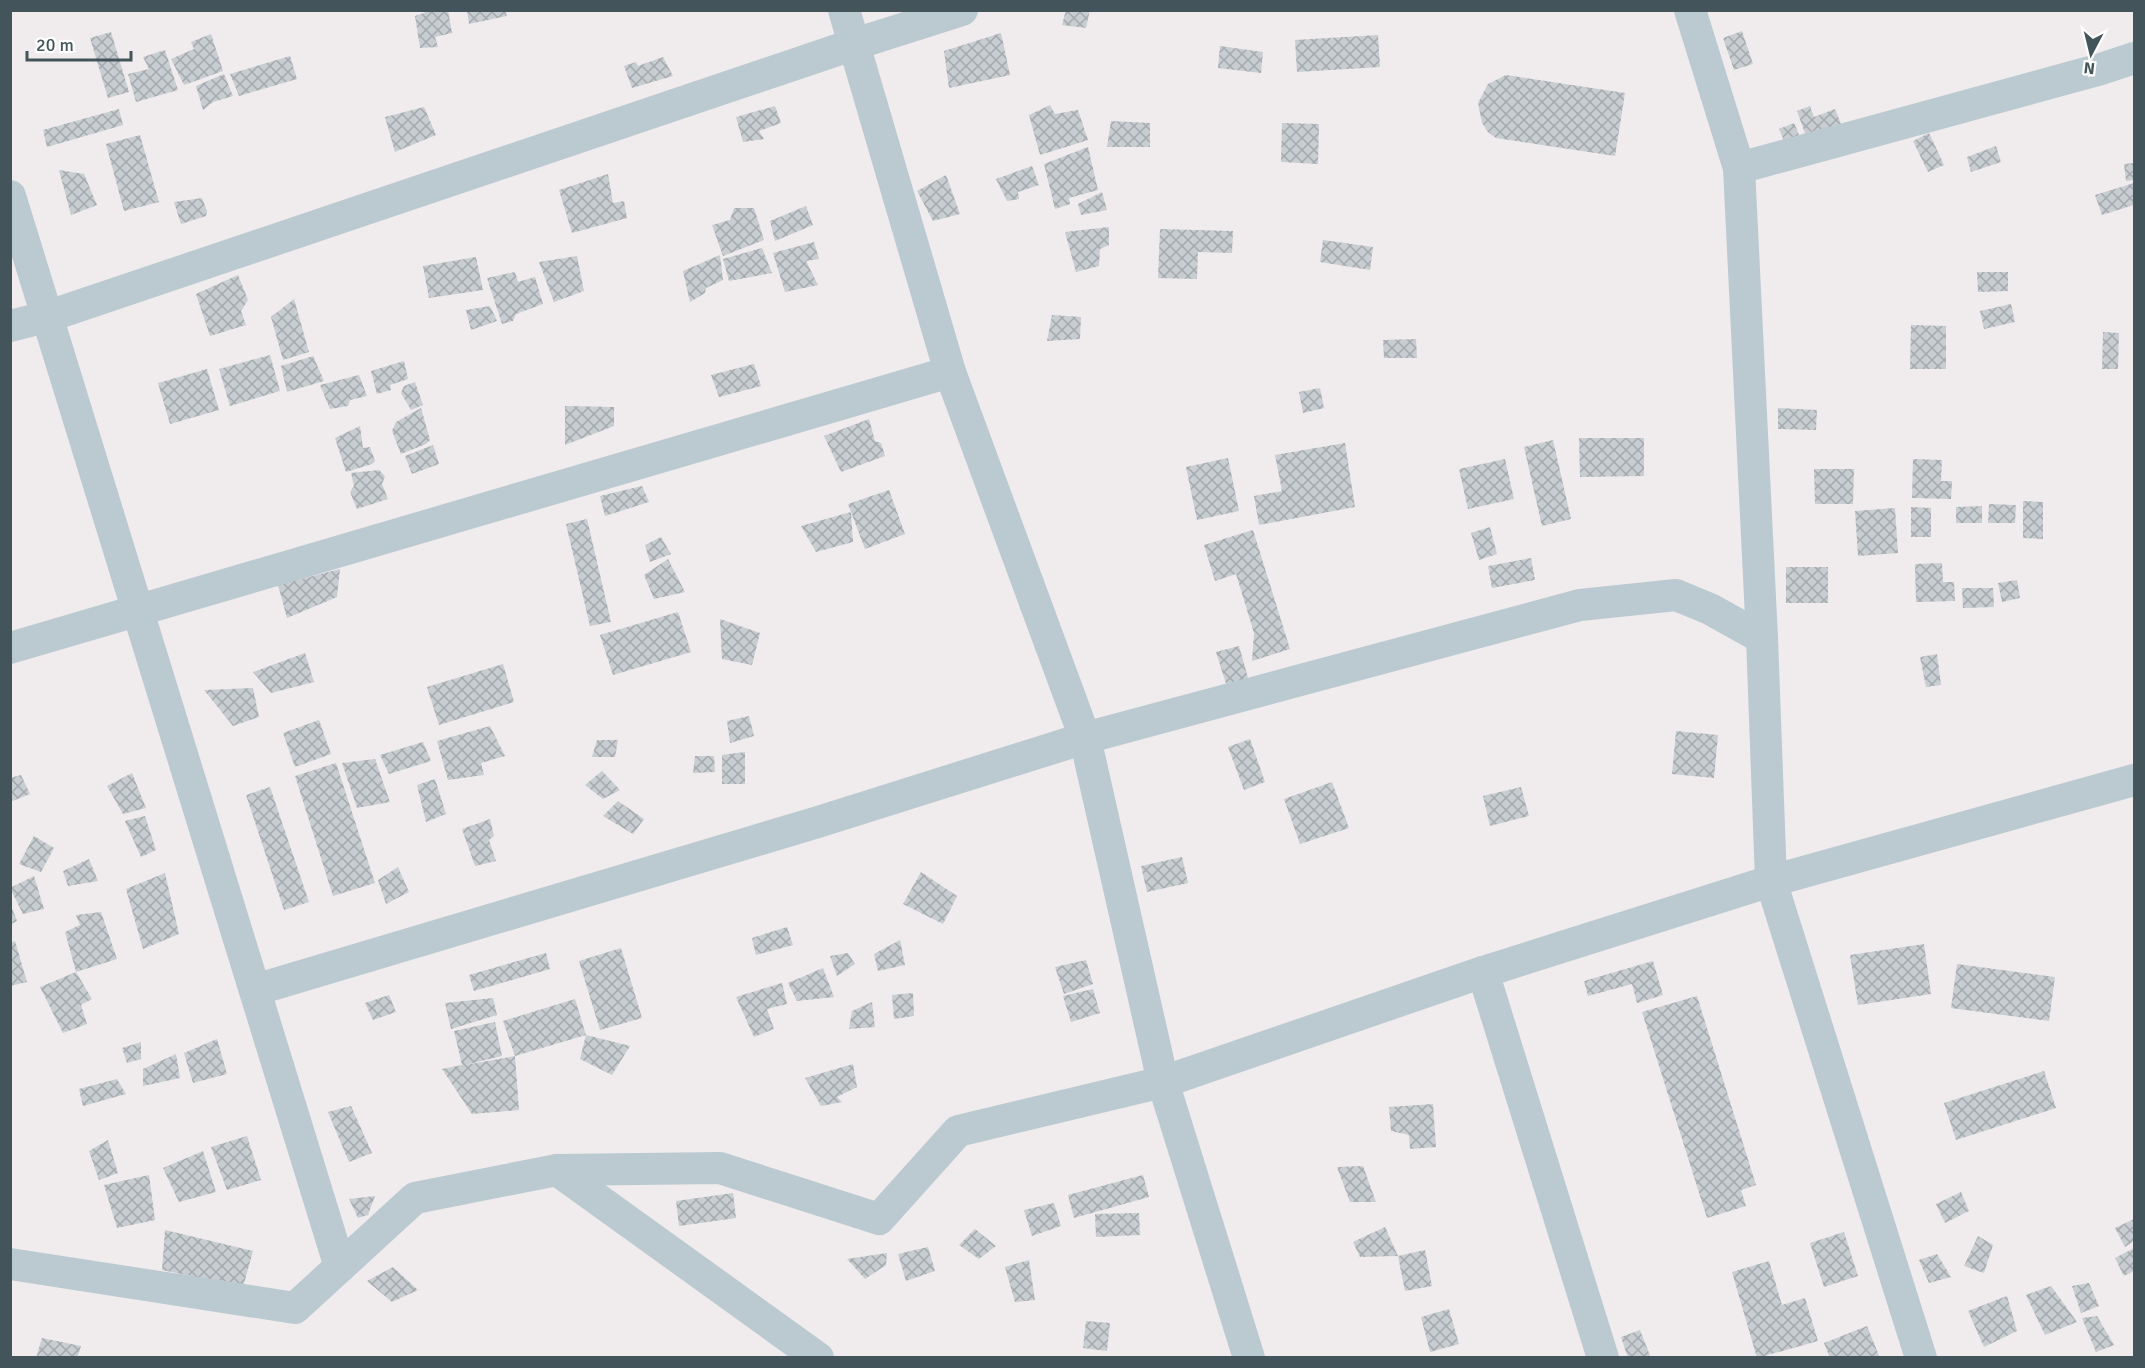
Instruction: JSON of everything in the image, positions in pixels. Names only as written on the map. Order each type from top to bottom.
[{"type":"street","points":[[844,10],[950,372],[1085,738],[1162,1082],[1249,1358]]},
{"type":"street","points":[[10,326],[46,317],[962,10]]},
{"type":"street","points":[[1690,10],[1739,168],[1762,638],[1771,881],[1921,1358]]},
{"type":"street","points":[[1739,168],[2134,58]]},
{"type":"street","points":[[10,196],[340,1267]]},
{"type":"street","points":[[10,648],[950,372]]},
{"type":"street","points":[[255,990],[818,822],[1085,738],[1580,604],[1677,595],[1710,609],[1762,638]]},
{"type":"street","points":[[10,1264],[295,1308],[415,1198],[557,1170],[720,1168],[879,1219],[958,1131],[1162,1082],[1483,972],[1771,881],[2134,780]]},
{"type":"street","points":[[1483,972],[1603,1358]]},
{"type":"street","points":[[557,1170],[818,1358]]},
{"type":"building","points":[[432,10],[448,10],[452,33],[435,37],[438,47],[420,48],[415,16]]},
{"type":"building","points":[[467,10],[505,10],[507,16],[469,24]]},
{"type":"building","points":[[1066,10],[1090,10],[1086,28],[1062,25]]},
{"type":"building","points":[[1742,31],[1753,64],[1734,70],[1723,38]]},
{"type":"building","points":[[111,32],[129,92],[108,98],[90,38]]},
{"type":"building","points":[[1001,33],[1010,75],[949,88],[944,51]]},
{"type":"building","points":[[211,34],[223,71],[184,85],[171,59],[194,49],[191,42]]},
{"type":"building","points":[[1378,35],[1380,67],[1297,72],[1295,40]]},
{"type":"building","points":[[1220,46],[1263,52],[1261,73],[1218,68]]},
{"type":"building","points":[[165,50],[178,90],[136,102],[128,74],[149,69],[143,57]]},
{"type":"building","points":[[290,56],[297,79],[239,96],[230,74]]},
{"type":"building","points":[[663,57],[673,76],[632,88],[624,66],[636,62],[638,66]]},
{"type":"building","points":[[224,74],[233,96],[213,102],[203,110],[196,86]]},
{"type":"building","points":[[1506,75],[1625,93],[1615,156],[1496,138],[1482,123],[1478,103],[1488,84]]},
{"type":"building","points":[[1050,105],[1055,114],[1078,110],[1088,140],[1040,155],[1029,115]]},
{"type":"building","points":[[775,106],[781,123],[759,131],[764,139],[743,142],[736,117]]},
{"type":"building","points":[[1810,106],[1814,117],[1835,109],[1842,126],[1807,139],[1797,111]]},
{"type":"building","points":[[424,107],[436,135],[395,152],[385,117]]},
{"type":"building","points":[[119,109],[123,125],[47,147],[43,130]]},
{"type":"building","points":[[1111,121],[1150,123],[1150,147],[1107,147]]},
{"type":"building","points":[[1282,123],[1319,124],[1318,164],[1281,162]]},
{"type":"building","points":[[1794,123],[1800,137],[1785,143],[1779,129]]},
{"type":"building","points":[[1929,133],[1944,165],[1928,172],[1913,141]]},
{"type":"building","points":[[140,135],[159,202],[124,211],[106,144]]},
{"type":"building","points":[[1996,146],[2001,162],[1971,172],[1967,157]]},
{"type":"building","points":[[1088,147],[1098,190],[1069,198],[1070,204],[1055,209],[1044,164]]},
{"type":"building","points":[[2134,163],[2134,180],[2126,181],[2124,164]]},
{"type":"building","points":[[1032,166],[1039,185],[1018,192],[1019,199],[1007,201],[996,179]]},
{"type":"building","points":[[59,170],[84,174],[97,205],[71,215]]},
{"type":"building","points":[[608,174],[613,203],[624,201],[627,218],[572,233],[559,190]]},
{"type":"building","points":[[946,175],[960,214],[933,221],[917,191]]},
{"type":"building","points":[[2134,183],[2134,205],[2102,215],[2095,195]]},
{"type":"building","points":[[1102,192],[1107,210],[1081,215],[1078,204]]},
{"type":"building","points":[[202,198],[207,211],[206,216],[181,224],[174,202]]},
{"type":"building","points":[[806,206],[813,225],[775,241],[770,221]]},
{"type":"building","points":[[734,208],[754,208],[764,240],[723,256],[712,225],[730,220]]},
{"type":"building","points":[[1109,227],[1109,245],[1100,249],[1099,266],[1076,272],[1065,232]]},
{"type":"building","points":[[1160,229],[1233,231],[1232,253],[1198,252],[1197,279],[1158,278]]},
{"type":"building","points":[[1323,240],[1373,247],[1370,270],[1320,262]]},
{"type":"building","points":[[814,242],[819,259],[806,261],[818,285],[785,292],[773,253]]},
{"type":"building","points":[[762,248],[772,273],[729,281],[723,259]]},
{"type":"building","points":[[720,255],[723,280],[706,288],[705,293],[690,302],[683,271]]},
{"type":"building","points":[[577,256],[584,291],[554,302],[539,262]]},
{"type":"building","points":[[476,257],[483,290],[429,298],[423,266]]},
{"type":"building","points":[[515,272],[518,282],[535,277],[543,304],[516,314],[513,321],[502,324],[487,278]]},
{"type":"building","points":[[1977,272],[2008,272],[2008,291],[1978,292]]},
{"type":"building","points":[[238,275],[248,300],[241,311],[246,325],[210,336],[196,294]]},
{"type":"building","points":[[294,299],[309,352],[283,360],[271,317]]},
{"type":"building","points":[[2011,304],[2015,322],[1984,329],[1980,311]]},
{"type":"building","points":[[490,306],[497,321],[471,330],[466,310]]},
{"type":"building","points":[[1052,315],[1081,317],[1080,339],[1047,341]]},
{"type":"building","points":[[1911,325],[1946,326],[1946,369],[1910,369]]},
{"type":"building","points":[[2103,332],[2119,333],[2118,369],[2102,369]]},
{"type":"building","points":[[1416,339],[1417,358],[1384,358],[1383,340]]},
{"type":"building","points":[[270,355],[280,391],[230,406],[219,369]]},
{"type":"building","points":[[313,356],[324,381],[287,392],[281,366]]},
{"type":"building","points":[[404,361],[408,379],[390,385],[391,390],[377,394],[371,371]]},
{"type":"building","points":[[754,364],[761,386],[719,397],[711,375]]},
{"type":"building","points":[[207,369],[219,410],[170,424],[158,383]]},
{"type":"building","points":[[359,375],[367,396],[350,400],[348,406],[330,409],[320,385]]},
{"type":"building","points":[[415,382],[423,405],[411,410],[401,393],[404,386]]},
{"type":"building","points":[[1320,388],[1324,408],[1303,413],[1299,392]]},
{"type":"building","points":[[565,406],[614,407],[614,426],[565,445]]},
{"type":"building","points":[[421,408],[430,440],[426,444],[401,454],[392,431],[396,422]]},
{"type":"building","points":[[1778,408],[1817,410],[1816,430],[1778,429]]},
{"type":"building","points":[[869,419],[875,441],[881,443],[885,456],[841,472],[824,436]]},
{"type":"building","points":[[360,426],[363,448],[370,447],[375,461],[346,472],[335,438]]},
{"type":"building","points":[[1579,438],[1644,438],[1644,476],[1580,477]]},
{"type":"building","points":[[1553,440],[1571,519],[1542,526],[1524,447]]},
{"type":"building","points":[[1345,443],[1355,507],[1259,525],[1254,496],[1282,491],[1275,455]]},
{"type":"building","points":[[433,445],[439,464],[412,474],[405,456]]},
{"type":"building","points":[[1228,458],[1239,511],[1197,520],[1186,467]]},
{"type":"building","points":[[1505,459],[1514,499],[1468,509],[1459,469]]},
{"type":"building","points":[[1913,459],[1942,460],[1941,481],[1952,481],[1951,499],[1912,498]]},
{"type":"building","points":[[1814,469],[1854,469],[1853,504],[1815,504]]},
{"type":"building","points":[[379,470],[385,476],[382,484],[388,499],[357,509],[350,492],[354,486],[351,473]]},
{"type":"building","points":[[642,486],[649,502],[605,516],[600,496]]},
{"type":"building","points":[[889,490],[905,534],[865,549],[848,504]]},
{"type":"building","points":[[2023,501],[2043,502],[2043,539],[2023,538]]},
{"type":"building","points":[[1989,504],[2016,505],[2015,523],[1988,523]]},
{"type":"building","points":[[1982,506],[1982,523],[1956,523],[1956,507]]},
{"type":"building","points":[[1911,507],[1931,508],[1931,537],[1911,537]]},
{"type":"building","points":[[1895,508],[1898,553],[1858,556],[1855,511]]},
{"type":"building","points":[[851,512],[853,542],[816,552],[801,526]]},
{"type":"building","points":[[587,519],[611,622],[590,626],[566,524]]},
{"type":"building","points":[[1490,527],[1497,554],[1479,560],[1471,533]]},
{"type":"building","points":[[1253,530],[1290,649],[1252,661],[1254,633],[1236,574],[1215,581],[1204,545]]},
{"type":"building","points":[[661,537],[671,554],[650,562],[645,545]]},
{"type":"building","points":[[1531,558],[1535,580],[1492,588],[1488,566]]},
{"type":"building","points":[[668,559],[685,592],[654,599],[644,575]]},
{"type":"building","points":[[1942,563],[1943,582],[1954,582],[1955,601],[1916,602],[1915,564]]},
{"type":"building","points":[[1786,567],[1828,567],[1828,603],[1786,603]]},
{"type":"building","points":[[340,569],[337,597],[287,618],[278,585]]},
{"type":"building","points":[[2017,580],[2020,598],[2002,602],[1998,583]]},
{"type":"building","points":[[1962,588],[1993,588],[1994,607],[1963,608]]},
{"type":"building","points":[[678,612],[691,652],[613,675],[600,635]]},
{"type":"building","points":[[720,619],[760,633],[752,665],[722,659]]},
{"type":"building","points":[[1239,646],[1249,681],[1227,687],[1216,652]]},
{"type":"building","points":[[305,653],[314,682],[271,693],[253,672]]},
{"type":"building","points":[[1937,654],[1941,685],[1926,687],[1920,657]]},
{"type":"building","points":[[503,664],[514,702],[439,725],[427,687]]},
{"type":"building","points":[[253,688],[259,717],[233,726],[204,690]]},
{"type":"building","points":[[749,716],[754,736],[730,743],[727,721]]},
{"type":"building","points":[[319,720],[331,754],[295,767],[283,733]]},
{"type":"building","points":[[490,726],[505,756],[481,763],[484,775],[448,780],[437,741]]},
{"type":"building","points":[[1676,731],[1718,735],[1714,778],[1672,774]]},
{"type":"building","points":[[1250,739],[1265,782],[1244,790],[1228,747]]},
{"type":"building","points":[[597,740],[618,740],[615,757],[592,757]]},
{"type":"building","points":[[423,742],[431,761],[389,774],[380,755]]},
{"type":"building","points":[[745,752],[745,784],[722,784],[722,755]]},
{"type":"building","points":[[695,756],[714,756],[715,772],[693,773]]},
{"type":"building","points":[[375,759],[390,802],[357,808],[342,763]]},
{"type":"building","points":[[336,763],[375,883],[333,896],[295,776]]},
{"type":"building","points":[[602,771],[620,790],[603,799],[585,785]]},
{"type":"building","points":[[132,773],[146,808],[123,814],[107,786]]},
{"type":"building","points":[[21,775],[30,794],[10,802],[10,778]]},
{"type":"building","points":[[435,779],[446,814],[426,822],[417,785]]},
{"type":"building","points":[[1332,782],[1349,828],[1300,844],[1284,799]]},
{"type":"building","points":[[270,787],[309,902],[284,910],[246,795]]},
{"type":"building","points":[[1521,787],[1529,816],[1490,826],[1483,796]]},
{"type":"building","points":[[618,801],[644,819],[633,834],[603,816]]},
{"type":"building","points":[[145,816],[156,850],[141,857],[125,821]]},
{"type":"building","points":[[490,819],[494,836],[489,840],[496,861],[475,866],[462,829]]},
{"type":"building","points":[[34,836],[54,848],[41,872],[19,864]]},
{"type":"building","points":[[1182,857],[1188,883],[1147,892],[1141,866]]},
{"type":"building","points":[[89,859],[98,881],[68,886],[63,871]]},
{"type":"building","points":[[398,867],[409,892],[386,904],[378,880]]},
{"type":"building","points":[[921,872],[957,896],[943,924],[903,904]]},
{"type":"building","points":[[165,873],[179,934],[143,949],[126,889]]},
{"type":"building","points":[[34,876],[44,909],[23,914],[10,888]]},
{"type":"building","points":[[10,903],[17,921],[10,925]]},
{"type":"building","points":[[101,912],[117,959],[76,972],[65,932],[80,925],[76,915]]},
{"type":"building","points":[[787,927],[793,945],[756,955],[752,938]]},
{"type":"building","points":[[900,940],[905,965],[878,971],[874,954]]},
{"type":"building","points":[[15,941],[27,982],[10,986],[10,943]]},
{"type":"building","points":[[1924,944],[1931,994],[1858,1005],[1850,955]]},
{"type":"building","points":[[621,948],[642,1018],[600,1030],[579,961]]},
{"type":"building","points":[[546,953],[550,969],[474,991],[469,975]]},
{"type":"building","points":[[848,953],[855,964],[837,976],[830,956]]},
{"type":"building","points":[[1086,960],[1093,984],[1064,994],[1055,967]]},
{"type":"building","points":[[1653,961],[1663,995],[1637,1003],[1632,984],[1588,996],[1584,981]]},
{"type":"building","points":[[1957,964],[2055,977],[2049,1021],[1951,1008]]},
{"type":"building","points":[[823,968],[834,997],[797,1001],[788,983]]},
{"type":"building","points":[[76,972],[92,999],[81,1005],[87,1024],[63,1033],[40,987]]},
{"type":"building","points":[[782,983],[787,1004],[767,1009],[774,1029],[754,1037],[736,997]]},
{"type":"building","points":[[1093,989],[1100,1013],[1071,1022],[1063,996]]},
{"type":"building","points":[[913,993],[914,1016],[894,1019],[892,995]]},
{"type":"building","points":[[389,995],[396,1012],[373,1020],[365,1003]]},
{"type":"building","points":[[1697,996],[1756,1185],[1741,1190],[1746,1206],[1707,1218],[1642,1012]]},
{"type":"building","points":[[493,998],[497,1015],[451,1029],[445,1003]]},
{"type":"building","points":[[575,999],[586,1035],[515,1056],[503,1021]]},
{"type":"building","points":[[872,1002],[875,1027],[849,1029],[852,1011]]},
{"type":"building","points":[[495,1022],[502,1056],[465,1065],[515,1056],[519,1110],[472,1114],[442,1069],[462,1065],[454,1031]]},
{"type":"building","points":[[586,1035],[630,1046],[612,1075],[580,1059]]},
{"type":"building","points":[[217,1039],[227,1074],[193,1083],[184,1053]]},
{"type":"building","points":[[141,1042],[141,1059],[127,1063],[122,1048]]},
{"type":"building","points":[[176,1054],[180,1078],[143,1086],[143,1069]]},
{"type":"building","points":[[853,1064],[857,1087],[837,1097],[842,1102],[821,1106],[805,1078]]},
{"type":"building","points":[[2044,1071],[2056,1108],[1956,1140],[1944,1103]]},
{"type":"building","points":[[117,1079],[126,1094],[83,1106],[79,1089]]},
{"type":"building","points":[[1433,1104],[1436,1147],[1410,1149],[1409,1135],[1391,1131],[1389,1107]]},
{"type":"building","points":[[351,1106],[372,1153],[349,1162],[328,1112]]},
{"type":"building","points":[[247,1136],[261,1180],[227,1190],[211,1147]]},
{"type":"building","points":[[108,1140],[118,1173],[99,1180],[89,1151]]},
{"type":"building","points":[[203,1151],[216,1192],[179,1202],[163,1168]]},
{"type":"building","points":[[1363,1166],[1376,1202],[1350,1202],[1337,1167]]},
{"type":"building","points":[[149,1175],[155,1220],[117,1228],[104,1185]]},
{"type":"building","points":[[1143,1175],[1149,1197],[1074,1218],[1068,1195]]},
{"type":"building","points":[[1961,1192],[1969,1211],[1945,1223],[1936,1204]]},
{"type":"building","points":[[733,1193],[736,1218],[679,1226],[676,1201]]},
{"type":"building","points":[[375,1196],[368,1215],[358,1218],[349,1199]]},
{"type":"building","points":[[1054,1203],[1061,1226],[1032,1236],[1024,1210]]},
{"type":"building","points":[[1139,1213],[1140,1235],[1096,1237],[1095,1214]]},
{"type":"building","points":[[2134,1219],[2134,1241],[2125,1247],[2115,1228]]},
{"type":"building","points":[[1385,1227],[1398,1256],[1360,1257],[1353,1242]]},
{"type":"building","points":[[975,1229],[996,1246],[979,1259],[959,1245]]},
{"type":"building","points":[[165,1230],[253,1251],[243,1287],[162,1270]]},
{"type":"building","points":[[1844,1232],[1858,1276],[1824,1287],[1810,1243]]},
{"type":"building","points":[[1978,1236],[1993,1245],[1984,1273],[1964,1266]]},
{"type":"building","points":[[928,1247],[935,1271],[906,1281],[898,1254]]},
{"type":"building","points":[[2134,1248],[2134,1271],[2124,1276],[2115,1258]]},
{"type":"building","points":[[1425,1250],[1432,1286],[1405,1291],[1398,1256]]},
{"type":"building","points":[[887,1253],[886,1265],[865,1279],[847,1259]]},
{"type":"building","points":[[1937,1254],[1951,1277],[1929,1283],[1919,1260]]},
{"type":"building","points":[[1029,1260],[1035,1300],[1015,1302],[1005,1267]]},
{"type":"building","points":[[1769,1261],[1782,1305],[1805,1298],[1818,1341],[1757,1358],[1732,1272]]},
{"type":"building","points":[[393,1267],[418,1290],[392,1302],[367,1281]]},
{"type":"building","points":[[2089,1283],[2099,1306],[2081,1313],[2072,1286]]},
{"type":"building","points":[[2051,1286],[2077,1322],[2045,1335],[2026,1295]]},
{"type":"building","points":[[2007,1296],[2017,1331],[1984,1347],[1968,1311]]},
{"type":"building","points":[[1449,1309],[1459,1344],[1430,1352],[1421,1317]]},
{"type":"building","points":[[2097,1316],[2114,1345],[2096,1352],[2082,1318]]},
{"type":"building","points":[[1086,1321],[1110,1323],[1107,1351],[1083,1348]]},
{"type":"building","points":[[1867,1326],[1880,1358],[1830,1358],[1824,1343]]},
{"type":"building","points":[[1640,1330],[1651,1358],[1628,1358],[1621,1337]]},
{"type":"building","points":[[42,1338],[81,1346],[77,1358],[36,1358]]}]
